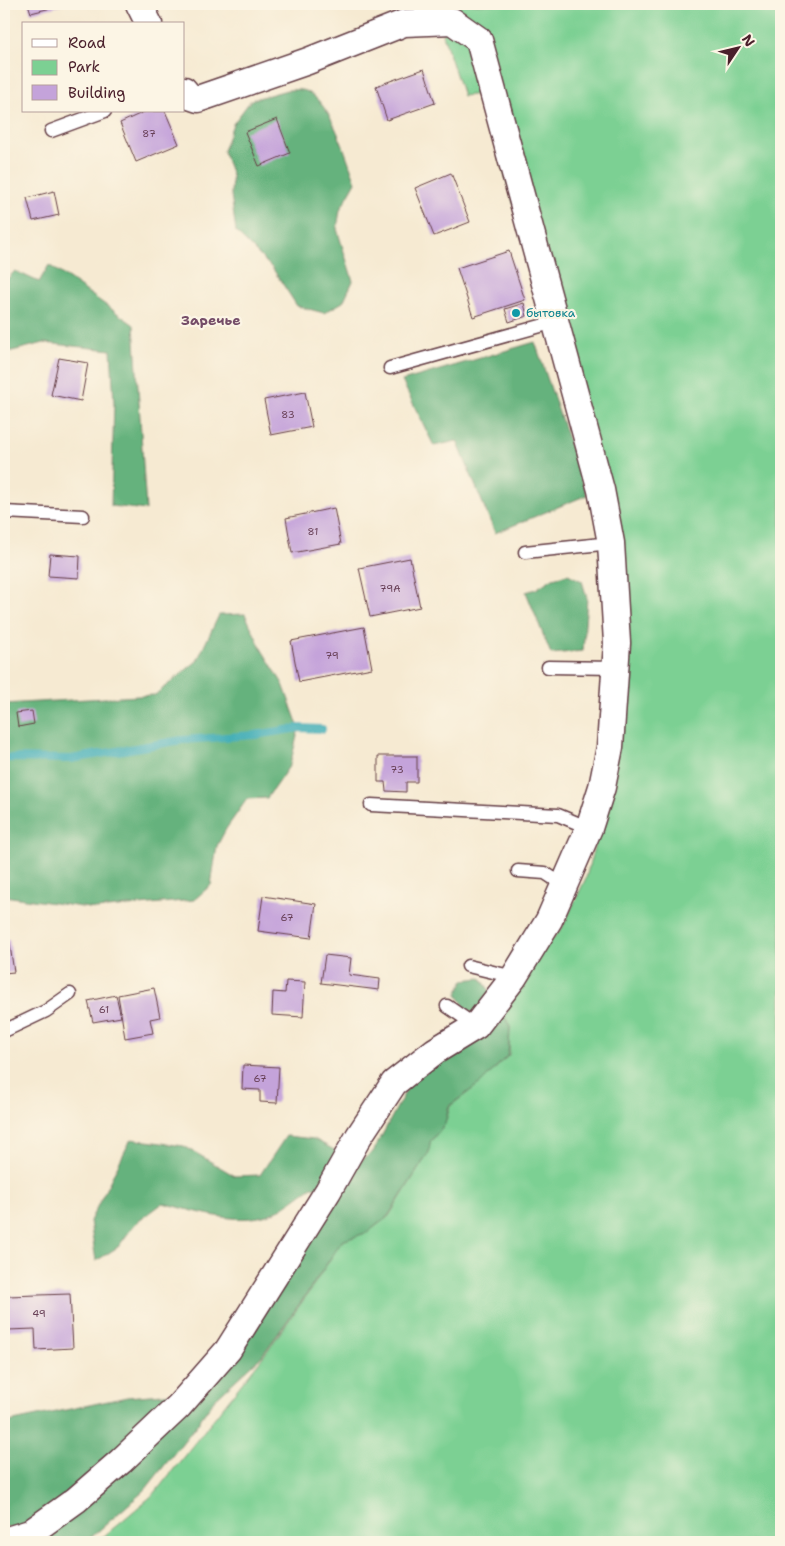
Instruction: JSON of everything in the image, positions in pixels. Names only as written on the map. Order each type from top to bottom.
[{"type":"street","points":[[138,4],[148,22]]},
{"type":"street","points":[[4,1541],[30,1533],[76,1500],[121,1461],[179,1406],[228,1350],[328,1191],[359,1136],[394,1083],[435,1051],[476,1026],[514,977],[549,920],[565,886],[589,828],[602,787],[610,747],[617,634],[611,543],[601,490],[479,40],[452,21],[404,23],[308,61],[198,98],[189,96],[185,91]]},
{"type":"lane","points":[[51,131],[102,112]]},
{"type":"lane","points":[[390,368],[555,322]]},
{"type":"lane","points":[[4,512],[83,516]]},
{"type":"lane","points":[[525,552],[611,543]]},
{"type":"lane","points":[[548,667],[616,668]]},
{"type":"lane","points":[[371,805],[558,815],[589,828]]},
{"type":"lane","points":[[518,871],[545,873],[565,886]]},
{"type":"lane","points":[[468,966],[514,977]]},
{"type":"lane","points":[[4,1030],[46,1011],[70,994]]},
{"type":"lane","points":[[447,1006],[476,1026]]},
{"type":"green space","points":[[433,4],[781,4],[781,1542],[97,1542],[154,1494],[262,1358],[307,1295],[342,1241],[368,1232],[389,1216],[429,1152],[430,1142],[445,1124],[450,1106],[482,1082],[509,1055],[510,1027],[497,1001],[562,928],[586,878],[598,831],[614,546],[481,94],[463,96]]},
{"type":"green space","points":[[287,90],[306,91],[315,97],[323,107],[331,118],[343,145],[356,182],[340,210],[337,229],[353,281],[343,302],[324,313],[297,306],[273,269],[236,232],[231,194],[232,175],[223,151],[233,124],[251,100]]},
{"type":"green space","points":[[49,265],[134,325],[146,510],[111,506],[114,403],[111,350],[44,343],[4,353],[4,282],[15,271],[39,282]]},
{"type":"green space","points":[[535,342],[587,495],[495,533],[457,441],[434,446],[402,381]]},
{"type":"green space","points":[[568,574],[582,581],[587,598],[583,651],[551,654],[526,592],[536,589],[553,578]]},
{"type":"green space","points":[[245,614],[262,650],[283,684],[299,728],[290,765],[267,798],[247,799],[226,829],[217,846],[211,885],[194,900],[96,909],[4,896],[4,704],[155,695],[197,661],[219,615]]},
{"type":"green space","points":[[481,978],[496,1000],[510,1027],[508,1055],[482,1082],[449,1106],[445,1124],[430,1142],[429,1152],[388,1216],[368,1232],[342,1241],[261,1357],[214,1400],[145,1490],[94,1535],[81,1542],[20,1542],[29,1533],[4,1526],[4,1423],[127,1397],[187,1392],[337,1190],[312,1187],[275,1212],[244,1218],[216,1216],[163,1203],[135,1224],[118,1247],[96,1261],[90,1221],[131,1139],[184,1146],[235,1176],[260,1175],[286,1136],[314,1139],[358,1163],[373,1152],[418,1068],[481,1020],[465,1008],[457,994],[464,980]]},
{"type":"building","points":[[28,4],[67,4],[31,13]]},
{"type":"building","points":[[424,69],[435,103],[387,120],[376,86]]},
{"type":"building","points":[[144,112],[165,112],[179,144],[136,162],[120,123]]},
{"type":"building","points":[[277,119],[290,153],[259,166],[245,132]]},
{"type":"building","points":[[451,173],[470,222],[434,236],[415,188]]},
{"type":"building","points":[[54,191],[59,215],[33,221],[27,198]]},
{"type":"building","points":[[509,251],[525,300],[473,317],[457,268]]},
{"type":"building","name":"бытовка","points":[[524,303],[527,316],[509,322],[505,309]]},
{"type":"building","points":[[59,358],[88,363],[81,401],[51,395]]},
{"type":"building","points":[[305,392],[312,427],[271,435],[264,400]]},
{"type":"building","points":[[334,508],[341,544],[292,553],[286,518]]},
{"type":"building","points":[[50,554],[80,556],[79,578],[48,576]]},
{"type":"building","points":[[410,558],[420,607],[370,617],[359,568]]},
{"type":"building","points":[[364,627],[372,668],[299,682],[291,641]]},
{"type":"building","points":[[32,711],[34,724],[18,727],[16,713]]},
{"type":"building","points":[[378,756],[417,756],[417,782],[406,782],[406,792],[386,791],[385,782],[378,782]]},
{"type":"building","points":[[263,896],[316,904],[311,938],[258,931]]},
{"type":"building","points":[[9,939],[14,972],[4,973],[4,940]]},
{"type":"building","points":[[325,955],[351,958],[349,975],[380,979],[379,990],[321,983]]},
{"type":"building","points":[[286,981],[305,982],[303,1017],[272,1015],[273,992],[285,993]]},
{"type":"building","points":[[154,988],[160,1017],[150,1019],[153,1033],[125,1038],[118,995]]},
{"type":"building","points":[[116,995],[121,1017],[93,1022],[88,1001]]},
{"type":"building","points":[[243,1065],[279,1067],[277,1103],[260,1102],[260,1090],[242,1089]]},
{"type":"building","points":[[70,1294],[73,1348],[36,1350],[35,1329],[8,1330],[7,1296]]},
{"type":"waterway","points":[[4,758],[71,759],[182,740],[255,735],[299,728],[322,729]]},
{"type":"place","name":"бытовка","points":[[516,313]]},
{"type":"district","name":"Заречье","points":[[211,320]]}]
